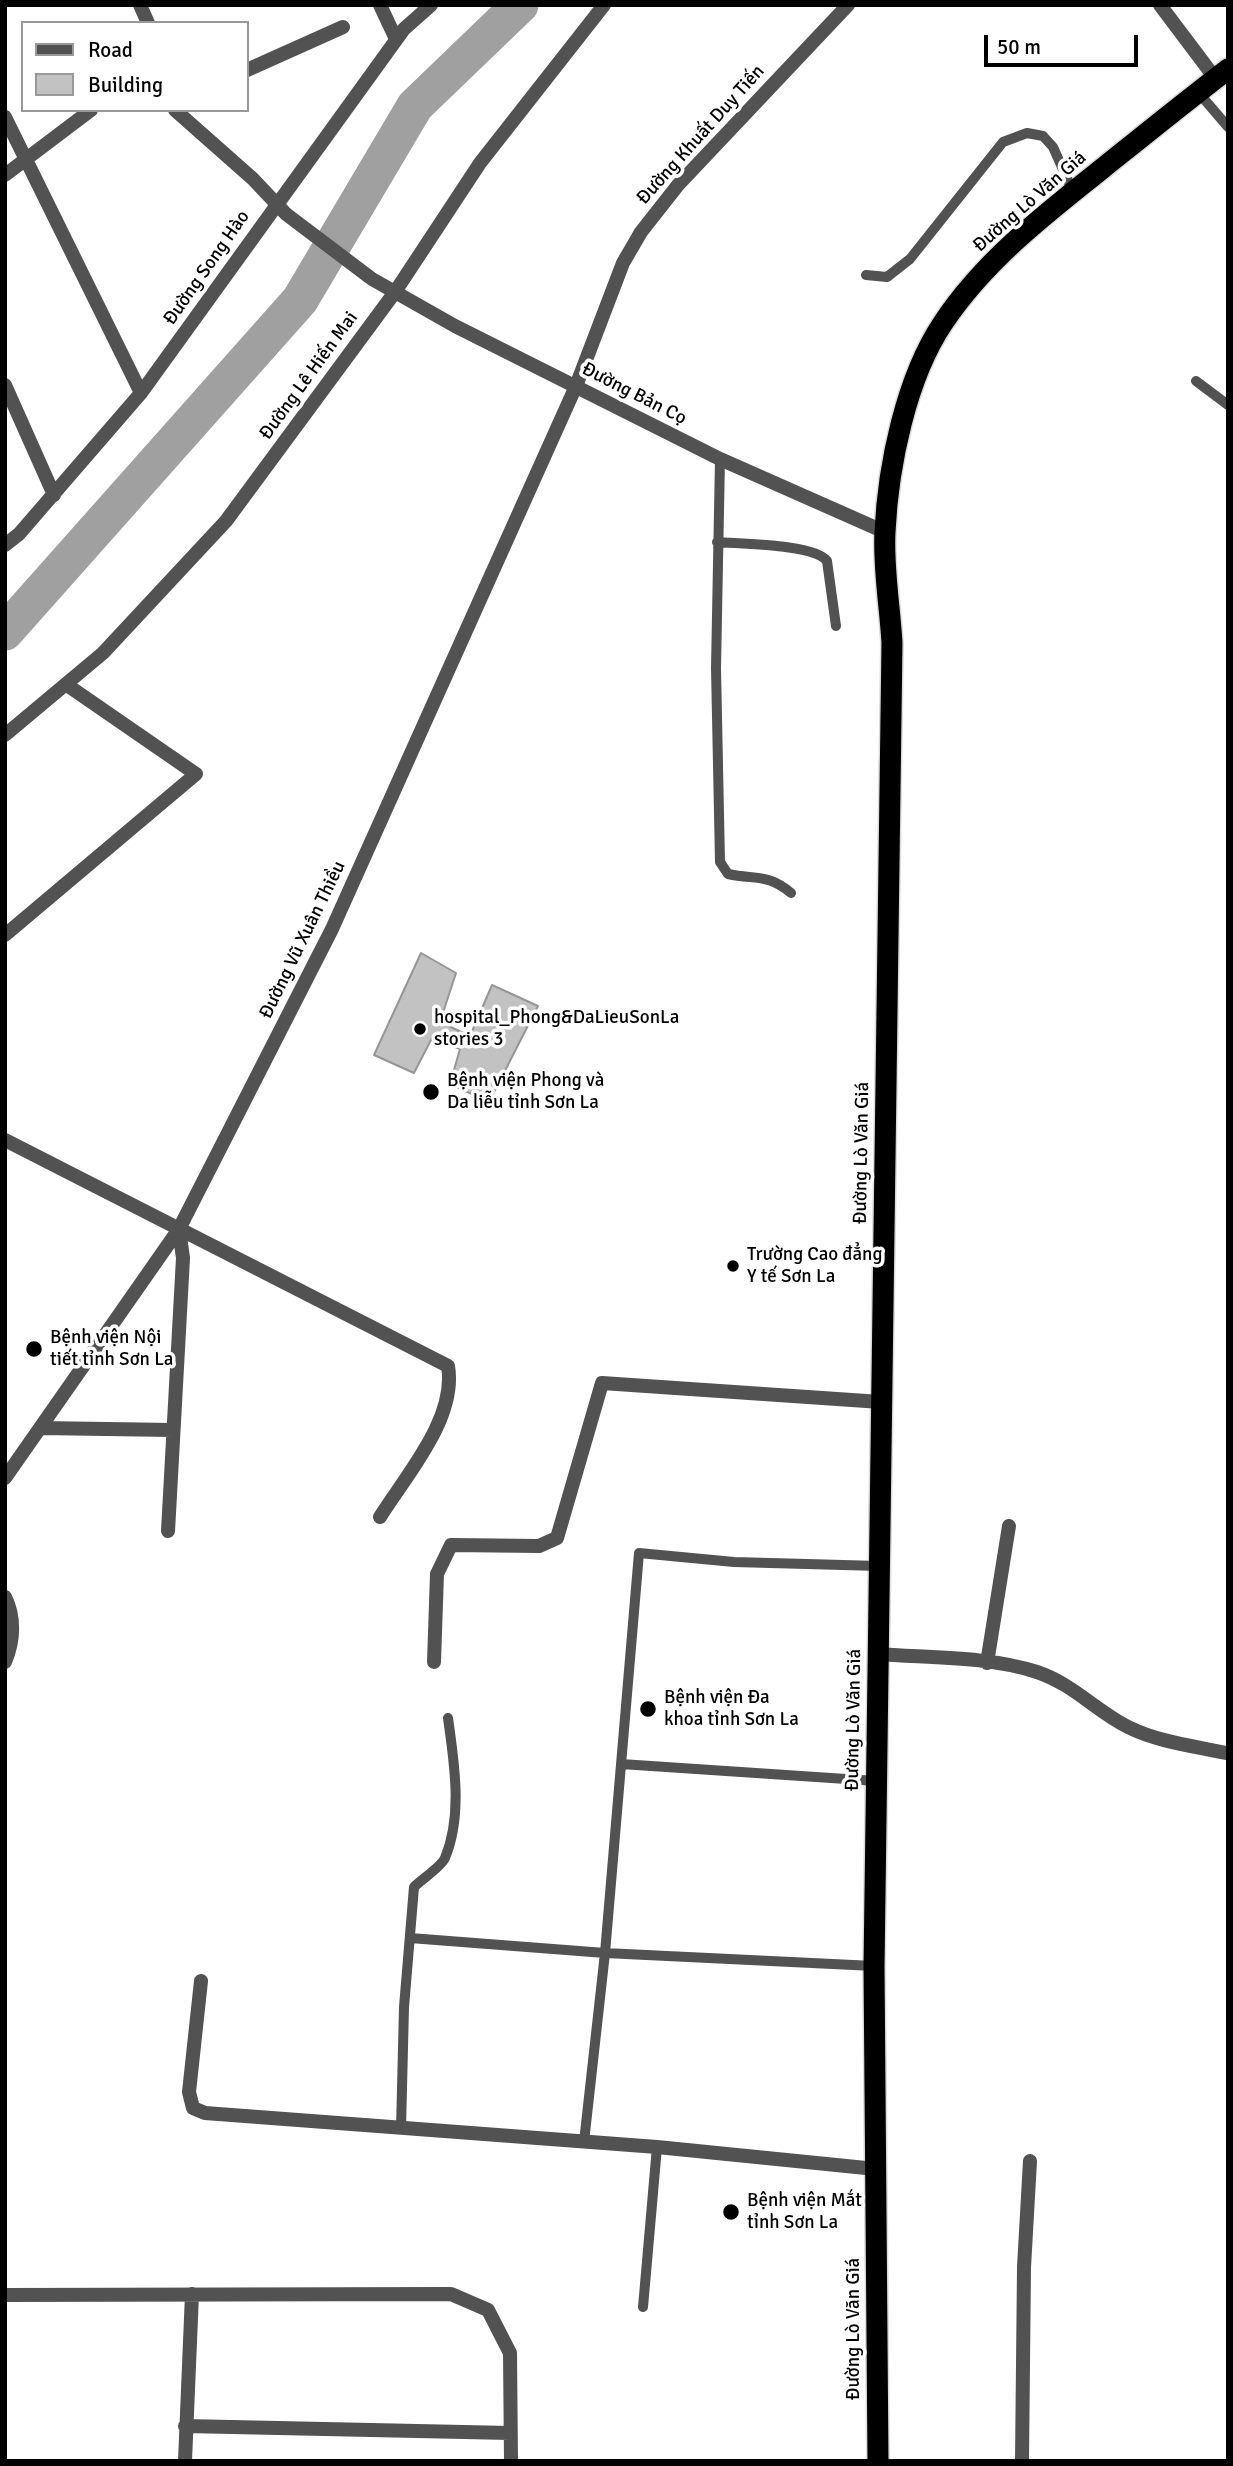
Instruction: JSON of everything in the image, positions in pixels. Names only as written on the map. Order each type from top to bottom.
[{"type":"highway","name":"Đường Lò Văn Giá","points":[[878,2461],[874,1966],[892,643],[885,532],[896,450],[914,380],[942,324],[980,277],[1014,242],[1073,192],[1222,74]]},
{"type":"street","points":[[140,5],[147,21]]},
{"type":"street","points":[[380,5],[397,39]]},
{"type":"street","name":"Đường Song Hào","points":[[5,545],[54,495],[141,393],[281,209],[397,39],[431,5]]},
{"type":"street","name":"Đường Lê Hiến Mai","points":[[5,735],[103,653],[226,522],[395,292],[480,163],[604,5]]},
{"type":"street","name":"Đường Khuất Duy Tiến","points":[[576,386],[623,263],[657,209],[848,5]]},
{"type":"street","points":[[1160,5],[1222,74]]},
{"type":"street","points":[[248,70],[343,27]]},
{"type":"street","points":[[5,175],[88,112]]},
{"type":"street","points":[[177,112],[253,179],[281,209]]},
{"type":"street","points":[[5,117],[141,393]]},
{"type":"street","name":"Đường Bản Cọ","points":[[281,209],[372,279],[455,326],[720,460],[885,532]]},
{"type":"street","points":[[5,385],[54,495]]},
{"type":"street","name":"Đường Vũ Xuân Thiều","points":[[5,1478],[179,1229],[332,929],[576,386]]},
{"type":"street","points":[[5,935],[196,774],[67,685]]},
{"type":"street","points":[[5,1140],[448,1366],[450,1381],[447,1406],[380,1517]]},
{"type":"street","points":[[168,1531],[183,1258],[179,1229]]},
{"type":"street","points":[[434,1662],[437,1574],[451,1545],[540,1546],[556,1538],[602,1383],[881,1402]]},
{"type":"street","points":[[40,1427],[173,1430]]},
{"type":"street","points":[[987,1663],[1009,1526]]},
{"type":"street","points":[[5,1597],[10,1606],[13,1633],[5,1662]]},
{"type":"street","points":[[877,1654],[1021,1668],[1061,1682],[1109,1716],[1145,1735],[1226,1753]]},
{"type":"street","points":[[201,1981],[189,2092],[193,2108],[205,2113],[657,2147],[876,2169]]},
{"type":"street","points":[[1022,2461],[1024,2267],[1030,2161]]},
{"type":"street","points":[[5,2294],[451,2294],[488,2310],[510,2353],[511,2461]]},
{"type":"street","points":[[185,2461],[192,2294]]},
{"type":"street","points":[[185,2426],[510,2433]]},
{"type":"lane","points":[[1198,92],[1228,127]]},
{"type":"lane","points":[[866,275],[887,277],[910,259],[1003,142],[1027,133],[1043,136],[1053,147],[1073,192]]},
{"type":"lane","points":[[1196,381],[1228,405]]},
{"type":"lane","points":[[720,460],[716,668],[720,862],[728,874],[777,881],[791,893]]},
{"type":"lane","points":[[717,542],[801,550],[822,555],[827,561],[836,626]]},
{"type":"lane","points":[[584,2142],[605,1953],[639,1553],[734,1562],[878,1566]]},
{"type":"lane","points":[[401,2129],[404,2007],[414,1887],[445,1860],[454,1818],[455,1774],[448,1718]]},
{"type":"lane","points":[[621,1764],[876,1781]]},
{"type":"lane","points":[[410,1938],[605,1953],[874,1966]]},
{"type":"lane","points":[[643,2307],[657,2147]]},
{"type":"building","name":"hospital_Phong&DaLieuSonLa stories 3","points":[[421,953],[456,973],[440,1022],[470,1036],[492,985],[538,1006],[489,1102],[450,1084],[460,1049],[432,1038],[414,1073],[374,1055]]},
{"type":"waterway","points":[[5,632],[300,300],[415,106],[520,5]]},
{"type":"place","name":"hospital_Phong&DaLieuSonLa stories 3","points":[[420,1029]]},
{"type":"place","name":"Bệnh viện Phong và Da liễu tỉnh Sơn La","points":[[431,1092]]},
{"type":"place","name":"Trường Cao đẳng Y tế Sơn La","points":[[733,1266]]},
{"type":"place","name":"Bệnh viện Nội tiết tỉnh Sơn La","points":[[34,1349]]},
{"type":"place","name":"Bệnh viện Đa khoa tỉnh Sơn La","points":[[648,1709]]},
{"type":"place","name":"Bệnh viện Mắt tỉnh Sơn La","points":[[731,2212]]}]
